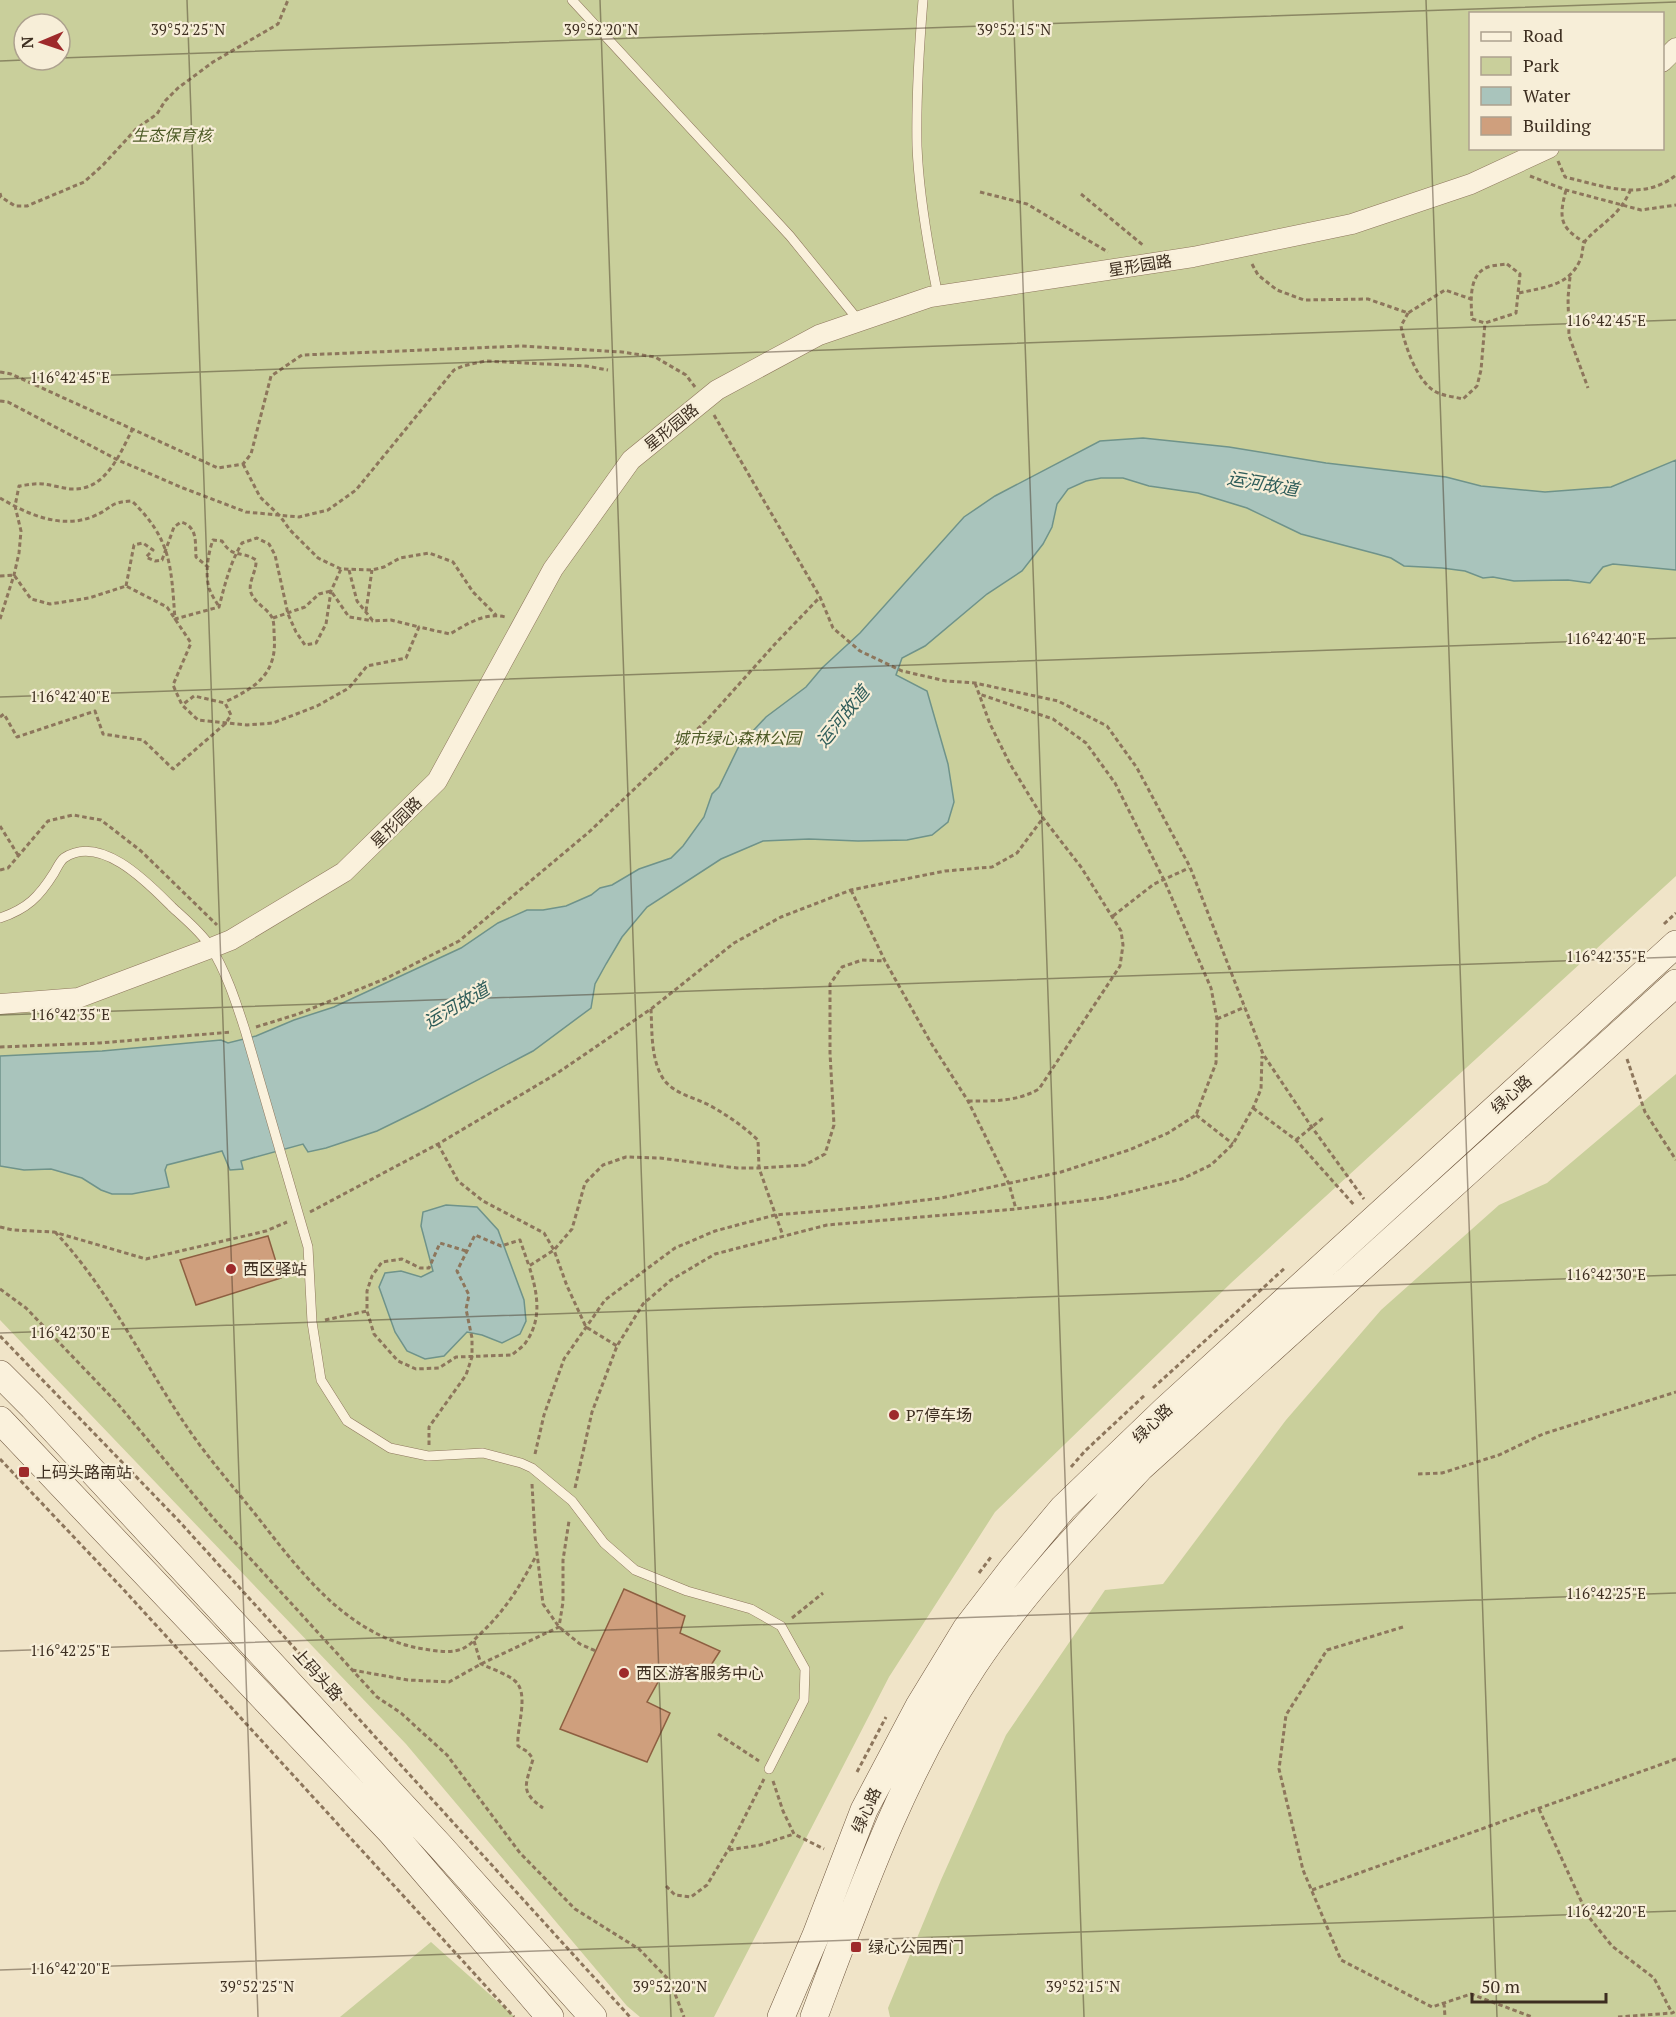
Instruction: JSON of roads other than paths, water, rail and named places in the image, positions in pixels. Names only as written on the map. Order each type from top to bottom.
[{"type":"main road","name":"绿心路","points":[[781,2017],[816,1935],[864,1810],[919,1706],[966,1629],[1012,1569],[1063,1508],[1173,1402],[1676,944]]},
{"type":"main road","name":"绿心路","points":[[814,2017],[884,1836],[925,1750],[974,1665],[1024,1596],[1141,1467],[1676,983]]},
{"type":"main road","name":"上码头路","points":[[0,1374],[439,1845],[593,2017]]},
{"type":"main road","points":[[0,1420],[391,1832],[550,2017]]},
{"type":"street","points":[[1664,60],[1676,48]]},
{"type":"street","name":"星形园路","points":[[0,1004],[78,998],[211,948],[231,940],[344,872],[437,781],[553,569],[631,460],[717,390],[819,335],[938,296],[1178,259],[1352,224],[1472,184],[1508,168],[1553,153]]},
{"type":"lane","points":[[572,0],[790,236],[859,321]]},
{"type":"lane","points":[[923,0],[918,58],[918,148],[925,229],[938,296]]},
{"type":"lane","points":[[0,918],[16,913],[34,900],[63,858],[91,852],[113,859],[136,872],[201,934],[211,948],[234,997],[246,1031],[308,1247],[312,1322],[321,1380],[347,1422],[390,1448],[428,1456],[483,1453],[532,1468],[572,1501],[604,1543],[635,1570],[687,1591],[751,1610],[781,1626],[805,1669],[804,1700],[769,1769]]},
{"type":"water","name":"运河故道","points":[[1143,438],[1229,447],[1326,463],[1446,477],[1481,486],[1545,492],[1611,487],[1676,460],[1676,570],[1613,564],[1603,567],[1590,583],[1568,580],[1514,581],[1493,577],[1483,578],[1465,571],[1404,566],[1391,558],[1301,534],[1247,508],[1198,493],[1149,486],[1123,478],[1086,481],[1068,489],[1057,504],[1052,527],[1043,544],[1022,571],[987,594],[925,646],[902,658],[896,675],[927,691],[948,764],[954,802],[948,822],[932,835],[907,840],[763,841],[721,859],[647,907],[622,937],[606,964],[595,984],[591,1008],[533,1051],[377,1131],[308,1152],[303,1144],[241,1161],[243,1169],[230,1170],[222,1151],[167,1165],[165,1170],[169,1187],[132,1194],[112,1194],[82,1178],[51,1169],[24,1170],[0,1166],[0,1056],[102,1051],[221,1040],[228,1043],[256,1036],[334,1007],[461,948],[498,923],[527,910],[566,906],[591,895],[600,888],[612,885],[639,869],[671,858],[683,846],[704,817],[712,794],[719,787],[739,746],[766,717],[806,687],[822,668],[860,633],[964,517],[995,496],[1100,441]]},
{"type":"water","points":[[446,1205],[477,1207],[498,1230],[524,1300],[526,1321],[520,1334],[502,1343],[467,1332],[444,1356],[425,1359],[407,1351],[395,1332],[379,1287],[385,1273],[401,1271],[421,1277],[433,1271],[421,1226],[423,1212]]},
{"type":"place","name":"西区驿站","points":[[231,1269]]},
{"type":"place","name":"P7停车场","points":[[894,1415]]},
{"type":"place","name":"上码头路南站","points":[[24,1472]]},
{"type":"place","name":"西区游客服务中心","points":[[624,1673]]},
{"type":"place","name":"绿心公园西门","points":[[856,1947]]},
{"type":"park label","name":"生态保育核","points":[[172,135]]},
{"type":"park label","name":"城市绿心森林公园","points":[[737,738]]}]
